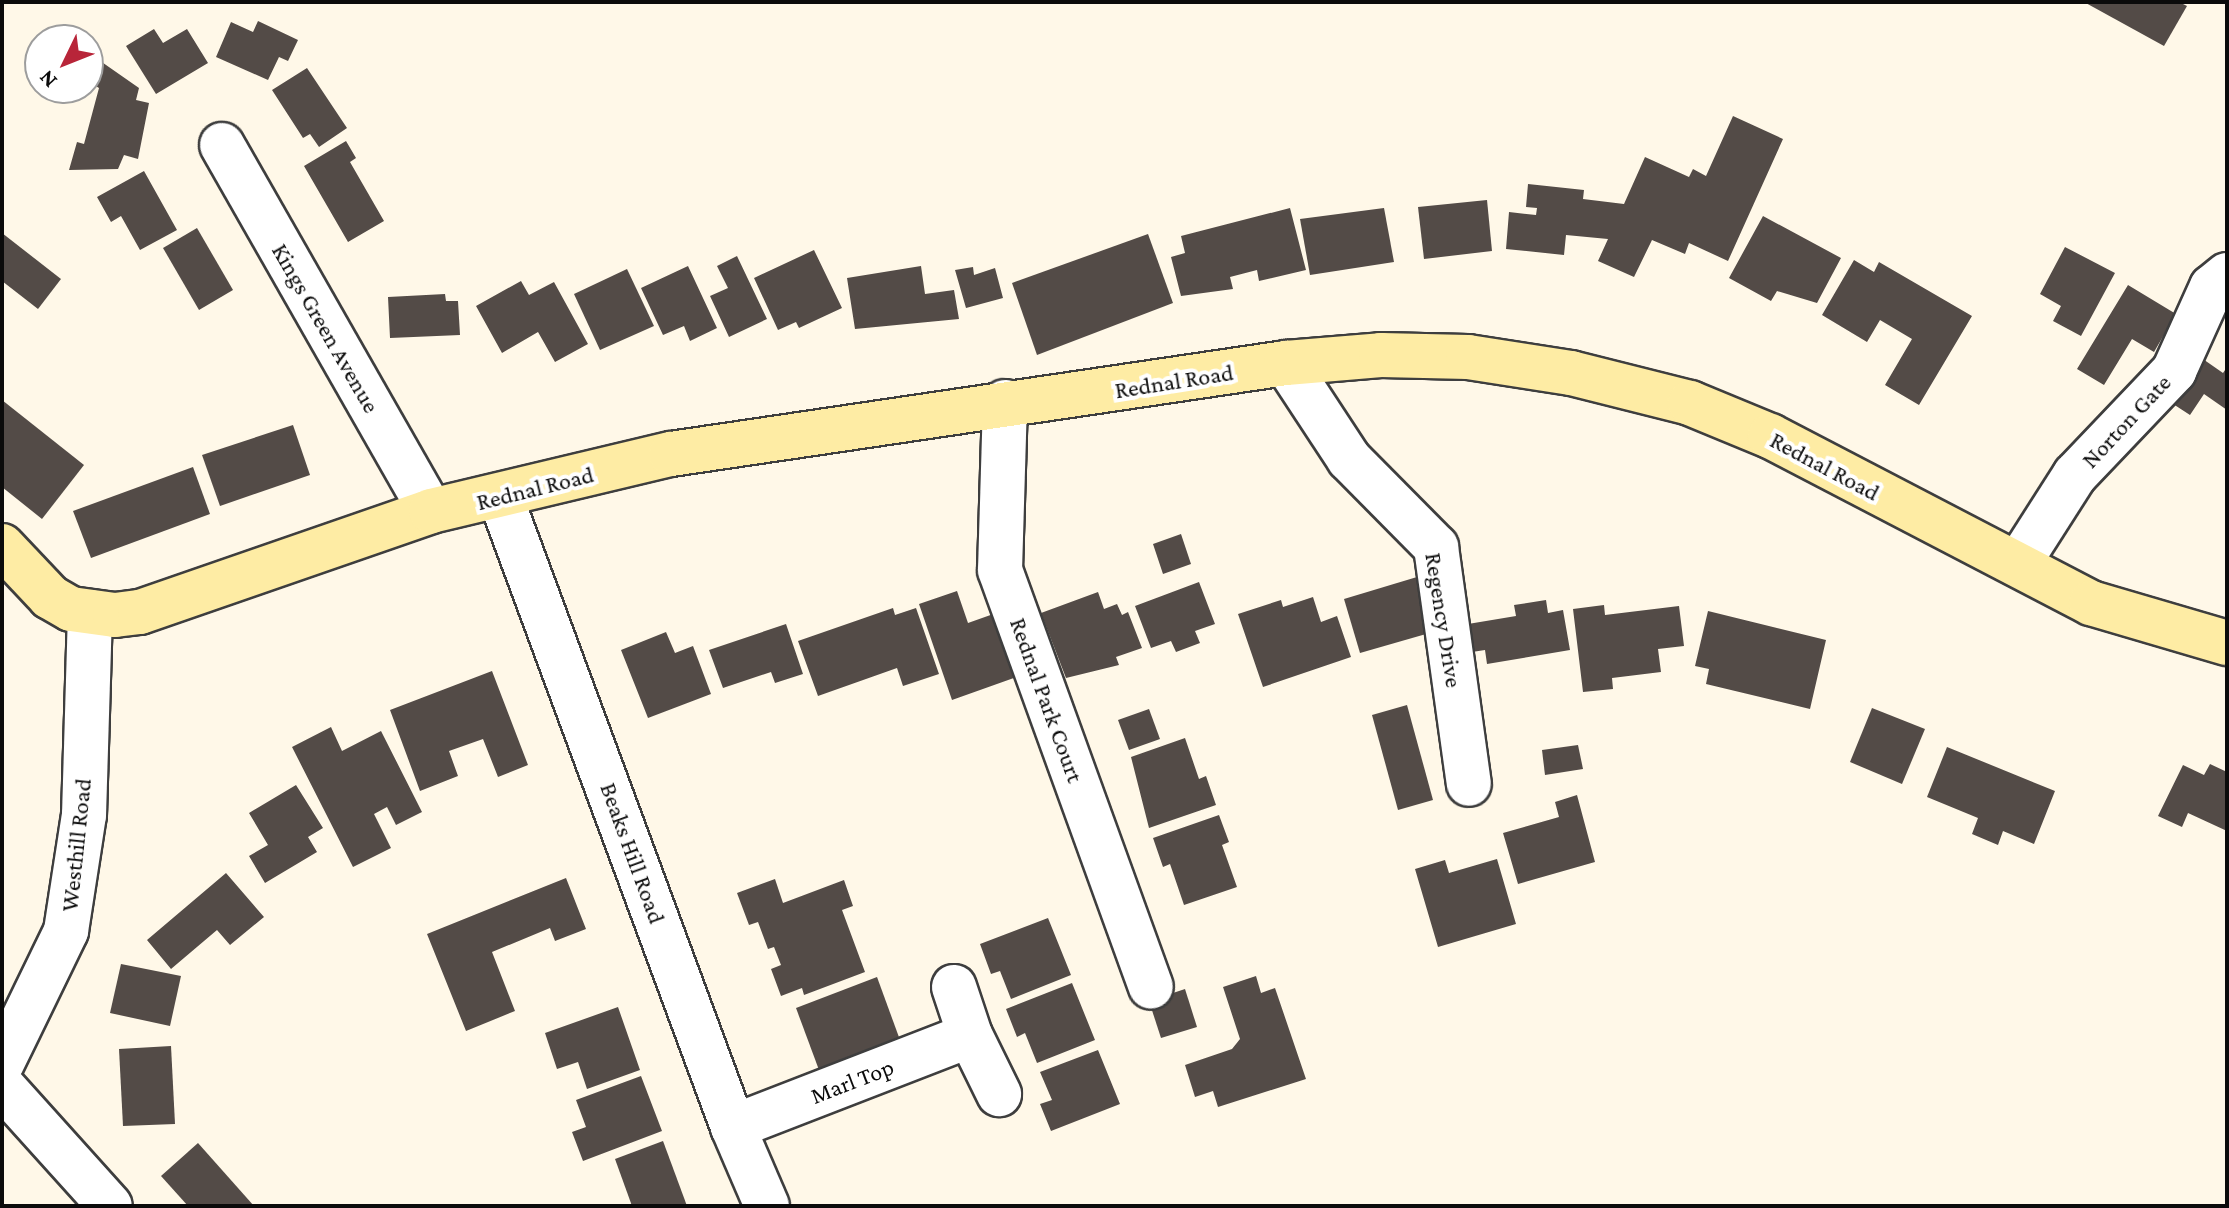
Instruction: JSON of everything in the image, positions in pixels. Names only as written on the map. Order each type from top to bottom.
[{"type":"street","name":"Kings Green Avenue","points":[[222,145],[431,511]]},
{"type":"street","name":"Norton Gate","points":[[2018,564],[2075,475],[2174,371],[2212,287],[2227,275]]},
{"type":"street","name":"Rednal Road","points":[[90,612],[140,612],[431,511],[501,499],[671,454],[1005,402],[1286,363],[1381,355],[1468,357],[1571,373],[1690,403],[1770,436],[2091,603],[2227,643]]},
{"type":"street","name":"Regency Drive","points":[[1286,363],[1349,459],[1436,547],[1469,784]]},
{"type":"street","name":"Rednal Park Court","points":[[1005,402],[1000,570],[1151,987]]},
{"type":"street","name":"Beaks Hill Road","points":[[501,499],[733,1127],[767,1206]]},
{"type":"street","points":[[2,546],[50,597],[90,612]]},
{"type":"street","name":"Westhill Road","points":[[2,1063],[66,931],[84,815],[90,612]]},
{"type":"street","points":[[954,987],[970,1035],[999,1094]]},
{"type":"street","name":"Marl Top","points":[[733,1127],[970,1035]]},
{"type":"street","points":[[2,1086],[110,1206]]},
{"type":"building","points":[[2084,2],[2179,2],[2187,6],[2164,46]]},
{"type":"building","points":[[258,21],[298,40],[288,61],[279,57],[268,80],[216,57],[231,22],[253,32]]},
{"type":"building","points":[[154,29],[163,43],[187,29],[208,63],[156,94],[126,46]]},
{"type":"building","points":[[104,64],[139,88],[136,100],[149,103],[138,159],[124,155],[118,169],[69,170],[77,142],[84,144],[95,104],[104,104]]},
{"type":"building","points":[[307,68],[347,128],[319,147],[310,134],[303,138],[272,90]]},
{"type":"building","points":[[1733,116],[1783,139],[1728,261],[1689,243],[1685,254],[1652,240],[1634,277],[1598,261],[1608,239],[1566,235],[1564,255],[1506,249],[1509,212],[1536,215],[1537,208],[1526,207],[1528,184],[1584,190],[1583,199],[1624,204],[1645,157],[1689,177],[1693,169],[1706,176]]},
{"type":"building","points":[[346,141],[356,158],[350,162],[384,221],[348,242],[304,166]]},
{"type":"building","points":[[144,171],[177,230],[140,250],[121,216],[111,222],[97,197]]},
{"type":"building","points":[[1487,200],[1492,251],[1424,259],[1418,207]]},
{"type":"building","points":[[1290,208],[1306,270],[1259,281],[1257,270],[1230,277],[1233,289],[1181,296],[1171,257],[1185,253],[1181,236]]},
{"type":"building","points":[[1384,208],[1394,262],[1310,275],[1300,219]]},
{"type":"building","points":[[1763,216],[1841,258],[1817,303],[1777,291],[1771,301],[1729,278]]},
{"type":"building","points":[[197,228],[233,290],[199,310],[163,248]]},
{"type":"building","points":[[2,233],[61,279],[38,309],[2,281]]},
{"type":"building","points":[[1148,234],[1173,303],[1037,355],[1012,283]]},
{"type":"building","points":[[2065,247],[2115,273],[2081,336],[2053,321],[2061,306],[2040,294]]},
{"type":"building","points":[[814,250],[842,308],[799,328],[796,322],[778,330],[754,278]]},
{"type":"building","points":[[737,256],[767,319],[729,337],[710,296],[728,288],[717,266]]},
{"type":"building","points":[[1854,260],[1874,272],[1879,262],[1972,316],[1919,405],[1885,385],[1912,339],[1880,320],[1867,342],[1822,315]]},
{"type":"building","points":[[688,266],[717,328],[690,341],[684,326],[663,335],[641,288]]},
{"type":"building","points":[[921,266],[925,294],[954,290],[959,319],[855,329],[847,278]]},
{"type":"building","points":[[973,267],[974,275],[995,268],[1003,298],[966,308],[955,270]]},
{"type":"building","points":[[627,269],[654,326],[600,350],[574,294]]},
{"type":"building","points":[[521,281],[529,295],[554,282],[588,344],[555,362],[538,332],[502,353],[476,306]]},
{"type":"building","points":[[2128,285],[2176,314],[2154,352],[2132,339],[2104,385],[2077,369]]},
{"type":"building","points":[[445,294],[446,301],[458,301],[460,335],[390,338],[388,297]]},
{"type":"building","points":[[2200,357],[2223,373],[2227,367],[2227,410],[2204,394],[2190,415],[2170,402]]},
{"type":"building","points":[[2,400],[84,465],[42,519],[2,487]]},
{"type":"building","points":[[293,425],[310,475],[220,506],[202,455]]},
{"type":"building","points":[[193,467],[210,514],[91,558],[73,511]]},
{"type":"building","points":[[1181,534],[1191,564],[1163,574],[1153,544]]},
{"type":"building","points":[[1417,577],[1433,632],[1360,653],[1344,599]]},
{"type":"building","points":[[1199,582],[1215,624],[1195,631],[1200,643],[1176,652],[1171,641],[1151,648],[1135,606]]},
{"type":"building","points":[[957,591],[968,623],[999,612],[1022,675],[952,700],[919,604]]},
{"type":"building","points":[[1098,592],[1104,609],[1117,604],[1122,615],[1128,612],[1142,648],[1116,657],[1119,665],[1066,678],[1041,613]]},
{"type":"building","points":[[1313,597],[1321,622],[1337,616],[1351,657],[1263,687],[1238,614],[1281,600],[1283,607]]},
{"type":"building","points":[[1546,600],[1548,613],[1563,610],[1570,650],[1487,664],[1485,650],[1472,652],[1468,624],[1516,616],[1514,605]]},
{"type":"building","points":[[1604,605],[1605,615],[1679,606],[1684,646],[1658,649],[1661,672],[1612,678],[1613,689],[1583,692],[1573,609]]},
{"type":"building","points":[[893,608],[895,615],[916,608],[939,674],[903,686],[897,668],[818,696],[798,641]]},
{"type":"building","points":[[1708,611],[1826,640],[1810,709],[1706,684],[1709,669],[1695,666]]},
{"type":"building","points":[[786,624],[803,674],[775,683],[771,672],[723,688],[709,650]]},
{"type":"building","points":[[666,632],[675,653],[693,646],[711,694],[648,718],[621,650]]},
{"type":"building","points":[[492,671],[528,765],[498,777],[483,739],[449,751],[458,776],[420,791],[390,710]]},
{"type":"building","points":[[1407,705],[1433,800],[1398,810],[1372,715]]},
{"type":"building","points":[[1872,708],[1925,729],[1902,784],[1850,762]]},
{"type":"building","points":[[1149,709],[1160,739],[1129,750],[1118,720]]},
{"type":"building","points":[[331,727],[342,751],[381,731],[422,812],[396,825],[387,807],[374,814],[391,848],[353,867],[292,747]]},
{"type":"building","points":[[1185,738],[1199,779],[1206,776],[1216,805],[1149,828],[1131,757]]},
{"type":"building","points":[[1578,745],[1583,769],[1545,775],[1542,750]]},
{"type":"building","points":[[1947,747],[2055,791],[2034,844],[2003,831],[1998,845],[1972,834],[1978,818],[1927,797]]},
{"type":"building","points":[[2210,764],[2227,772],[2227,831],[2188,813],[2182,827],[2158,816],[2183,765],[2204,775]]},
{"type":"building","points":[[296,785],[323,828],[308,837],[317,852],[265,883],[249,856],[268,845],[249,813]]},
{"type":"building","points":[[1577,795],[1595,862],[1518,884],[1503,833],[1559,817],[1555,802]]},
{"type":"building","points":[[1219,815],[1229,842],[1222,845],[1237,887],[1184,905],[1170,864],[1163,867],[1153,838]]},
{"type":"building","points":[[1497,859],[1516,924],[1438,947],[1415,869],[1445,860],[1449,873]]},
{"type":"building","points":[[226,873],[264,917],[230,945],[217,930],[171,969],[147,940]]},
{"type":"building","points":[[566,878],[586,929],[555,941],[550,928],[492,952],[515,1011],[466,1031],[427,934]]},
{"type":"building","points":[[775,879],[783,903],[844,880],[853,906],[842,910],[865,972],[804,995],[802,988],[781,996],[771,969],[781,965],[774,947],[768,949],[758,922],[749,925],[737,893]]},
{"type":"building","points":[[1048,918],[1071,975],[1011,999],[1000,971],[991,974],[980,944]]},
{"type":"building","points":[[121,964],[181,976],[170,1026],[110,1013]]},
{"type":"building","points":[[1256,976],[1261,993],[1275,988],[1306,1079],[1218,1107],[1213,1091],[1195,1097],[1185,1065],[1232,1049],[1240,1039],[1223,987]]},
{"type":"building","points":[[877,977],[900,1040],[819,1070],[796,1008]]},
{"type":"building","points":[[1072,983],[1095,1040],[1037,1063],[1025,1033],[1017,1037],[1006,1009]]},
{"type":"building","points":[[1185,989],[1197,1027],[1161,1038],[1149,1001]]},
{"type":"building","points":[[618,1007],[640,1070],[587,1089],[578,1062],[557,1069],[545,1033]]},
{"type":"building","points":[[171,1046],[175,1124],[123,1126],[119,1049]]},
{"type":"building","points":[[1098,1050],[1120,1104],[1051,1131],[1040,1104],[1052,1100],[1040,1072]]},
{"type":"building","points":[[641,1076],[662,1131],[583,1161],[572,1132],[586,1127],[576,1100]]},
{"type":"building","points":[[663,1141],[687,1206],[632,1206],[615,1159]]},
{"type":"building","points":[[198,1143],[254,1206],[188,1206],[161,1176]]}]
